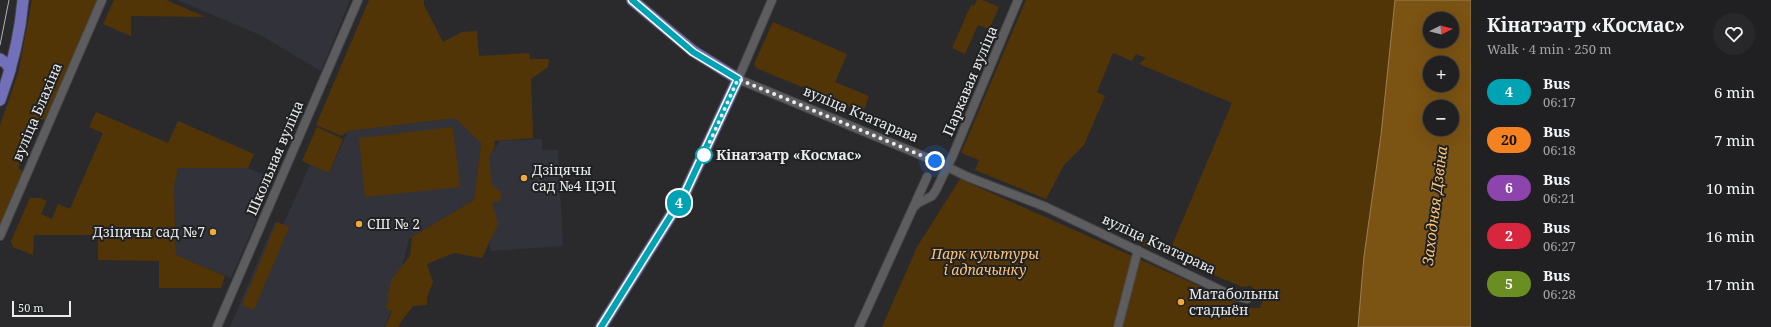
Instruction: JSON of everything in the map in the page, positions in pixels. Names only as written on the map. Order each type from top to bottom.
[{"type":"main road","points":[[0,100],[10,70],[21,26],[23,0]]},
{"type":"main road","name":"вуліца Ктатарава","points":[[632,0],[693,52],[738,79]]},
{"type":"main road","points":[[0,59],[7,64],[10,70]]},
{"type":"main road","points":[[601,327],[685,193],[738,79]]},
{"type":"street","name":"вуліца Блахіна","points":[[0,236],[102,0]]},
{"type":"street","name":"Школьная вуліца","points":[[217,327],[358,0]]},
{"type":"street","points":[[738,79],[772,0]]},
{"type":"street","name":"Паркавая вуліца","points":[[914,207],[918,203],[932,196],[947,167],[1018,0]]},
{"type":"street","name":"вуліца Ктатарава","points":[[738,79],[968,177],[1046,207],[1231,295],[1247,299]]},
{"type":"street","points":[[859,327],[927,178]]},
{"type":"street","points":[[1118,327],[1138,250]]},
{"type":"shaded area","points":[[178,0],[350,0],[321,71],[260,35]]},
{"type":"shaded area","name":"СШ № 2","points":[[455,118],[481,143],[474,200],[409,239],[391,311],[384,327],[230,327],[275,222],[283,225],[310,165],[329,173],[348,131]]},
{"type":"shaded area","name":"Дзіцячы сад №4 ЦЭЦ","points":[[542,139],[542,150],[558,150],[563,246],[490,251],[488,159],[500,141]]},
{"type":"shaded area","name":"Дзіцячы сад №7","points":[[178,168],[248,168],[274,179],[231,278],[176,255],[174,187]]},
{"type":"green space","points":[[32,0],[98,0],[47,120],[39,119],[18,168],[24,172],[0,229],[0,126],[19,70]]},
{"type":"green space","points":[[114,0],[166,0],[205,17],[131,16],[131,36],[103,24]]},
{"type":"green space","points":[[369,0],[424,0],[424,5],[443,42],[462,32],[477,31],[479,56],[529,53],[530,59],[549,59],[548,67],[531,79],[533,138],[494,141],[495,146],[489,158],[492,185],[502,193],[499,202],[492,202],[498,224],[482,258],[454,253],[427,264],[433,282],[427,297],[427,305],[413,306],[400,323],[399,327],[385,327],[392,311],[385,308],[389,299],[387,298],[392,279],[410,256],[412,237],[474,200],[481,143],[455,118],[348,131],[342,136],[316,125]]},
{"type":"green space","points":[[977,0],[982,0],[999,7],[989,29],[978,25],[965,54],[952,48],[971,5],[974,6]]},
{"type":"green space","name":"Парк культуры і адпачынку","points":[[1026,0],[1395,0],[1381,135],[1364,256],[1358,327],[882,327],[917,247],[960,179],[1248,308],[1260,308],[1263,300],[1251,286],[1242,287],[1139,243],[1137,239],[1141,238],[1170,250],[1232,103],[1139,64],[1146,58],[1136,54],[1132,61],[1113,53],[1097,92],[1105,96],[1084,145],[1064,165],[1046,199],[975,170],[979,160],[961,153]]},
{"type":"green space","points":[[773,22],[847,54],[835,82],[869,96],[863,112],[756,68],[754,64]]},
{"type":"green space","points":[[96,112],[168,143],[178,121],[254,154],[248,168],[178,168],[174,188],[176,255],[225,276],[221,288],[159,288],[159,261],[98,260],[98,235],[34,235],[33,255],[13,247],[11,241],[30,198],[40,198],[47,201],[41,214],[52,219],[58,204],[70,209],[103,133],[89,127]]},
{"type":"green space","points":[[317,127],[343,139],[329,173],[302,161]]},
{"type":"green space","points":[[453,127],[460,187],[365,197],[359,138]]},
{"type":"green space","points":[[277,222],[289,227],[254,310],[242,305]]},
{"type":"water","name":"Заходняя Дзвіна","points":[[1395,0],[1471,0],[1471,327],[1358,327],[1364,256],[1381,135]]},
{"type":"tram line","points":[[0,45],[9,0]]},
{"type":"bus line","name":"4","points":[[601,327],[685,193],[700,164],[738,79],[724,72],[693,52],[632,0]]},
{"type":"place","name":"Кінатэатр «Космас»","points":[[704,155]]},
{"type":"place","name":"Дзіцячы сад №4 ЦЭЦ","points":[[524,178]]},
{"type":"place","name":"СШ № 2","points":[[359,224]]},
{"type":"place","name":"Дзіцячы сад №7","points":[[213,232]]},
{"type":"place","name":"Матабольны стадыён","points":[[1181,302]]},
{"type":"route","points":[[704,155],[738,79],[935,161]]}]
